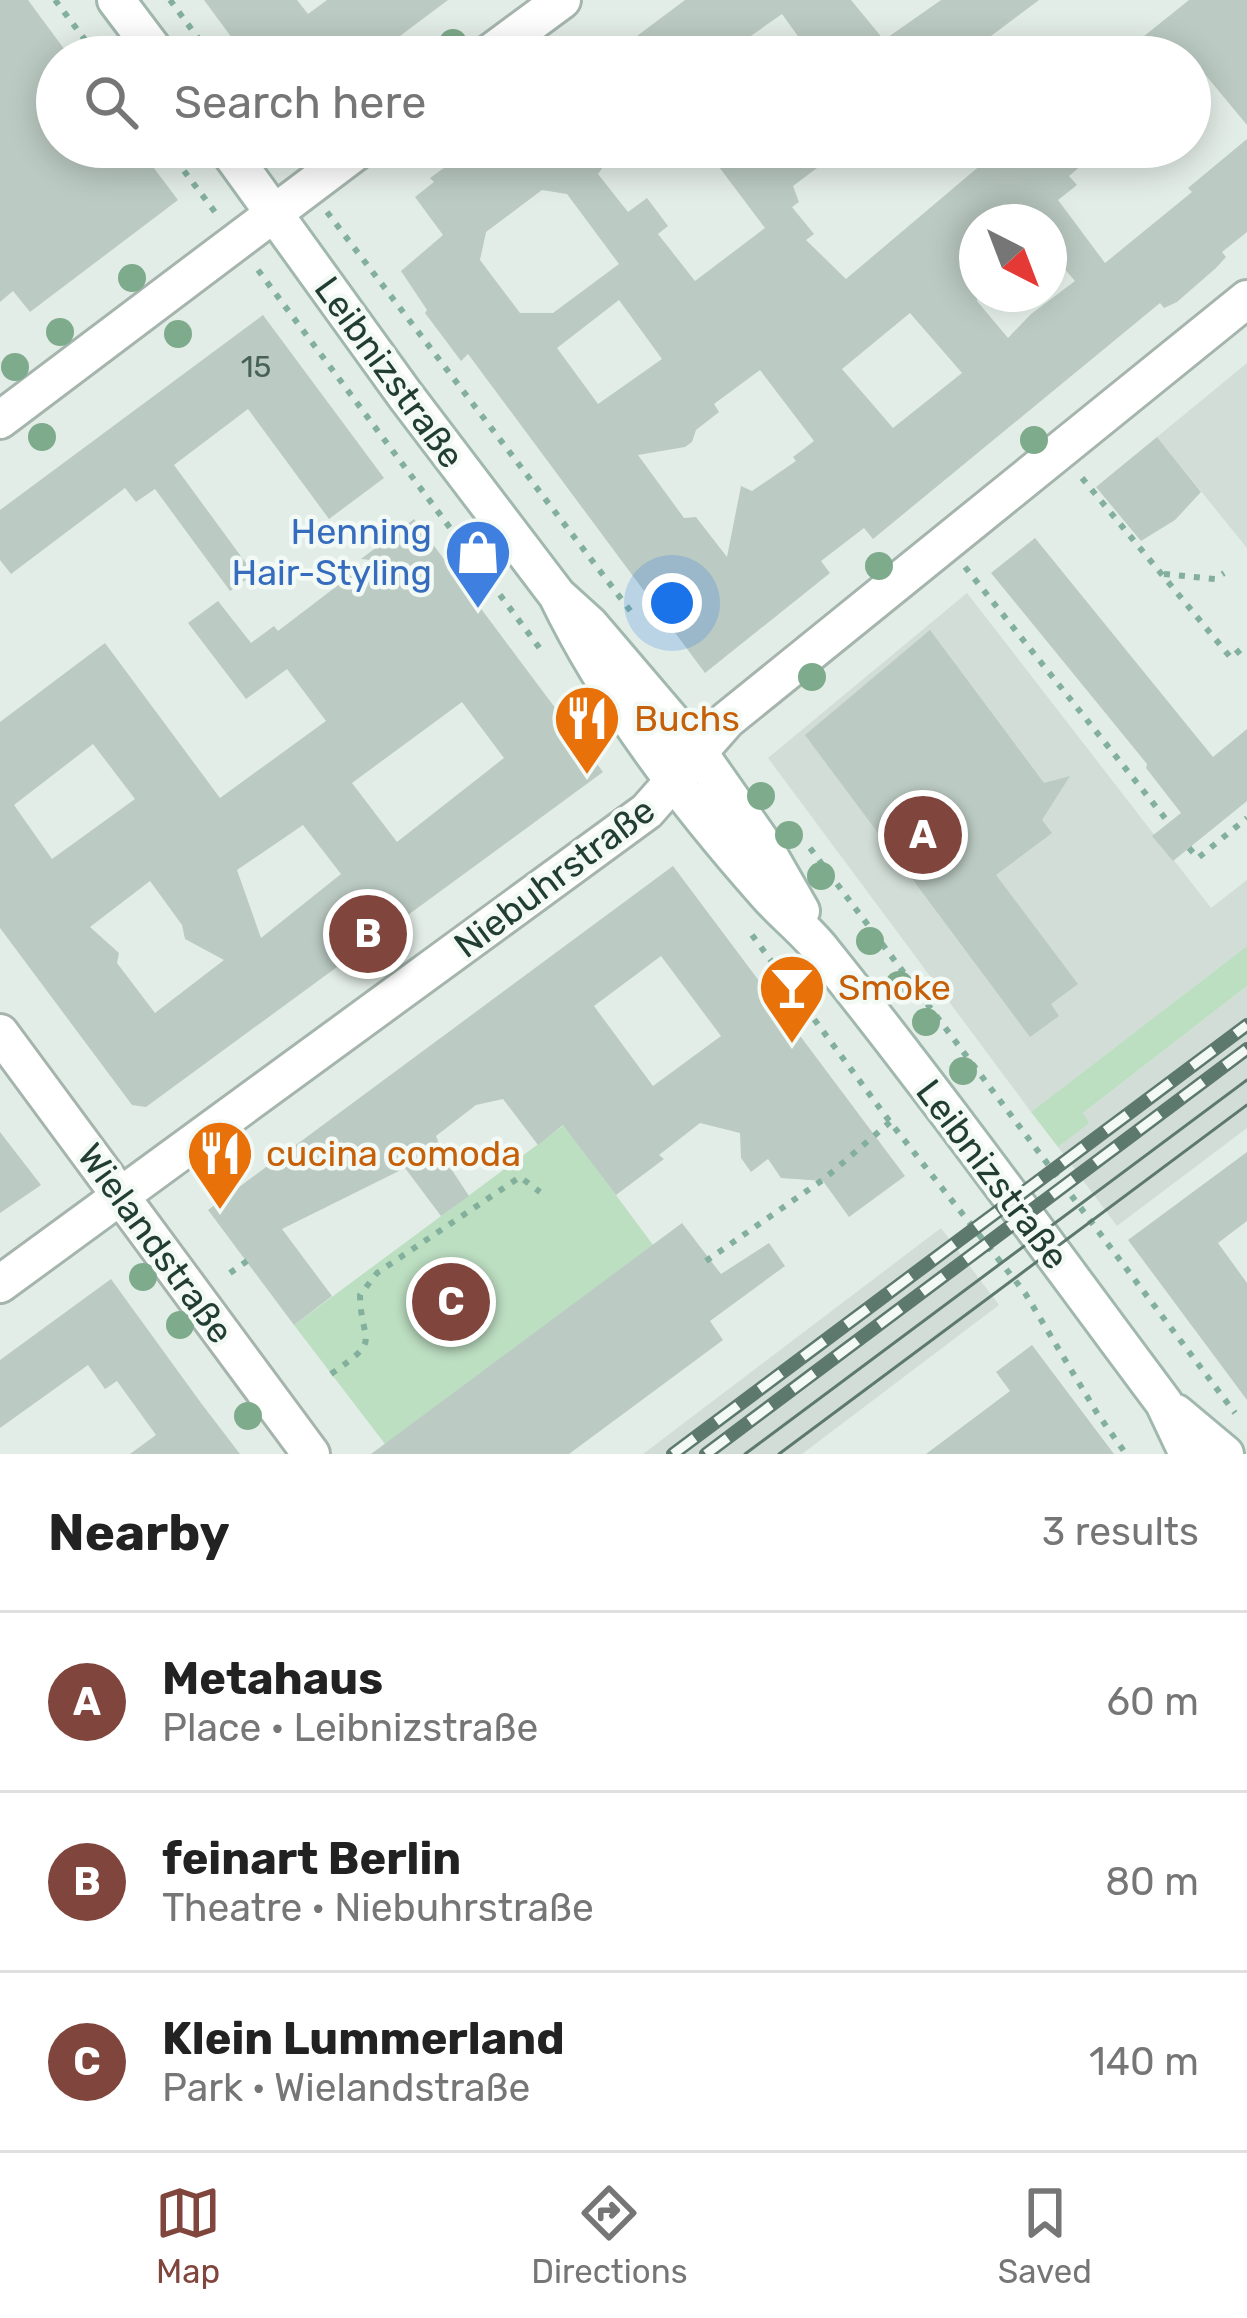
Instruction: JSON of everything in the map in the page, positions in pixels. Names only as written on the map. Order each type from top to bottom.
[{"type":"street","points":[[116,0],[143,36]]},
{"type":"street","points":[[513,36],[562,0]]},
{"type":"street","name":"Leibnizstraße","points":[[241,168],[557,595],[576,634],[687,767],[768,896],[820,946],[1164,1403],[1189,1454]]},
{"type":"street","points":[[0,420],[334,168]]},
{"type":"street","name":"Niebuhrstraße","points":[[0,1284],[647,812],[727,721],[1247,299]]},
{"type":"street","name":"Wielandstraße","points":[[0,1033],[311,1454]]},
{"type":"street","name":"Leibnizstraße","points":[[1164,1403],[1225,1454]]},
{"type":"path","points":[[56,0],[83,36]]},
{"type":"path","points":[[170,0],[197,36]]},
{"type":"path","points":[[182,168],[202,195]]},
{"type":"path","points":[[353,246],[648,635]]},
{"type":"path","points":[[275,292],[556,672]]},
{"type":"path","points":[[1060,452],[1232,658],[1247,644]]},
{"type":"path","points":[[947,544],[1169,823]]},
{"type":"path","points":[[1161,574],[1215,579],[1224,573]]},
{"type":"path","points":[[1190,848],[1198,858],[1247,818]]},
{"type":"path","points":[[806,843],[1247,1429]]},
{"type":"path","points":[[740,919],[890,1122],[1025,1293],[1126,1454]]},
{"type":"path","points":[[706,1261],[824,1179],[890,1122]]},
{"type":"path","points":[[331,1374],[366,1346],[369,1332],[360,1295],[377,1273],[520,1177],[539,1192]]},
{"type":"path","points":[[230,1273],[247,1262]]},
{"type":"shaded area","points":[[1247,363],[1247,548],[1157,437]]},
{"type":"shaded area","points":[[967,593],[1211,908],[1247,880],[1247,946],[1031,1112],[768,758]]},
{"type":"shaded area","points":[[1247,986],[1247,1128],[1117,1226],[1058,1147],[1088,1123],[1082,1114]]},
{"type":"shaded area","points":[[941,1228],[999,1305],[802,1454],[643,1454]]},
{"type":"green space","points":[[1247,946],[1247,986],[1083,1113],[1089,1123],[1058,1147],[1031,1112]]},
{"type":"green space","points":[[564,1125],[653,1245],[385,1444],[294,1325]]},
{"type":"building","points":[[0,0],[28,0],[55,36],[36,36],[36,168],[154,168],[178,200],[30,312],[13,291],[0,302]]},
{"type":"building","points":[[204,0],[297,0],[308,14],[327,0],[448,0],[400,36],[231,36]]},
{"type":"building","points":[[685,0],[851,0],[881,36],[798,36],[782,14],[751,36],[637,36]]},
{"type":"building","points":[[941,0],[1039,0],[991,36],[890,36]]},
{"type":"building","points":[[1189,0],[1247,0],[1247,125],[1211,82],[1211,36],[1144,36]]},
{"type":"building","points":[[1247,139],[1247,232],[1222,252],[1226,257],[1216,268],[1177,302],[1164,308],[1160,303],[873,539],[864,528],[821,561],[830,573],[705,673],[468,354],[461,361],[401,271],[443,235],[415,197],[444,168],[602,168],[598,174],[628,212],[647,198],[668,226],[658,234],[695,281],[765,228],[720,168],[817,168],[793,186],[799,202],[792,207],[814,234],[806,240],[846,279],[977,168],[1078,168],[1069,176],[1077,185],[1058,200],[1061,204],[959,204],[959,312],[986,312],[1008,338],[1034,312],[1067,312],[1067,287],[1075,281],[1067,272],[1067,212],[1105,263],[1192,192],[1188,188]],"holes":[[[542,190],[567,194],[619,264],[553,313],[520,313],[480,260],[486,232]],[[619,300],[662,359],[598,404],[557,348]],[[910,313],[962,373],[893,428],[842,369]],[[760,370],[814,441],[793,457],[796,461],[752,491],[741,486],[727,557],[696,517],[684,518],[638,455],[685,447],[696,430],[719,412],[714,404]]]},
{"type":"building","points":[[263,315],[384,478],[329,519],[248,409],[174,465],[254,574],[230,591],[155,489],[136,502],[125,488],[11,574],[0,560],[0,510]]},
{"type":"building","points":[[1157,437],[1201,492],[1175,520],[1141,541],[1096,487]]},
{"type":"building","points":[[414,519],[603,772],[146,1107],[132,1105],[0,928],[0,722],[105,643],[220,798],[326,721],[287,669],[246,699],[188,623],[218,601],[251,643],[274,626],[278,631],[371,560],[361,559]],"holes":[[[462,702],[504,758],[397,842],[352,783]],[[93,744],[135,799],[52,859],[14,805]],[[303,825],[341,874],[261,938],[237,870]],[[150,881],[182,925],[185,939],[224,960],[155,1013],[117,963],[119,953],[90,927]]]},
{"type":"building","points":[[1035,538],[1213,757],[1247,729],[1247,801],[1173,861],[1152,836],[1181,813],[1147,764],[991,573]]},
{"type":"building","points":[[930,630],[1044,783],[1070,776],[1042,820],[1052,833],[996,875],[1078,984],[1051,1004],[1059,1016],[1030,1037],[805,735]]},
{"type":"building","points":[[673,866],[905,1176],[849,1217],[823,1181],[781,1178],[768,1159],[751,1172],[741,1158],[740,1133],[700,1123],[659,1155],[664,1159],[616,1195],[563,1125],[538,1145],[503,1099],[476,1105],[436,1136],[469,1196],[441,1216],[405,1168],[282,1229],[332,1296],[294,1325],[208,1210]],"holes":[[[661,956],[721,1036],[653,1086],[594,1006]]]},
{"type":"building","points":[[0,1132],[41,1185],[0,1213]]},
{"type":"building","points":[[1247,1152],[1247,1221],[1218,1243],[1247,1283],[1247,1400],[1128,1240]]},
{"type":"building","points":[[682,1223],[721,1274],[769,1243],[785,1266],[710,1321],[723,1340],[569,1454],[371,1454]]},
{"type":"building","points":[[111,1279],[240,1454],[130,1454],[156,1435],[117,1381],[105,1389],[88,1365],[0,1428],[0,1360]]},
{"type":"building","points":[[1032,1345],[1114,1454],[926,1454],[1010,1391],[996,1372]]},
{"type":"tram line","points":[[745,1454],[1247,1080]]},
{"type":"tram line","points":[[779,1454],[1247,1105]]},
{"type":"railway","points":[[673,1454],[1247,1025]]},
{"type":"railway","points":[[706,1454],[1247,1049]]},
{"type":"place","name":"Henning Hair-Styling","points":[[478,611]]},
{"type":"place","name":"Buchs","points":[[587,777]]},
{"type":"place","name":"Metahaus","points":[[923,835]]},
{"type":"place","name":"feinart Berlin","points":[[368,934]]},
{"type":"place","name":"Smoke","points":[[792,1046]]},
{"type":"place","name":"cucina comoda","points":[[220,1212]]},
{"type":"place","name":"Klein Lummerland","points":[[451,1302]]}]
